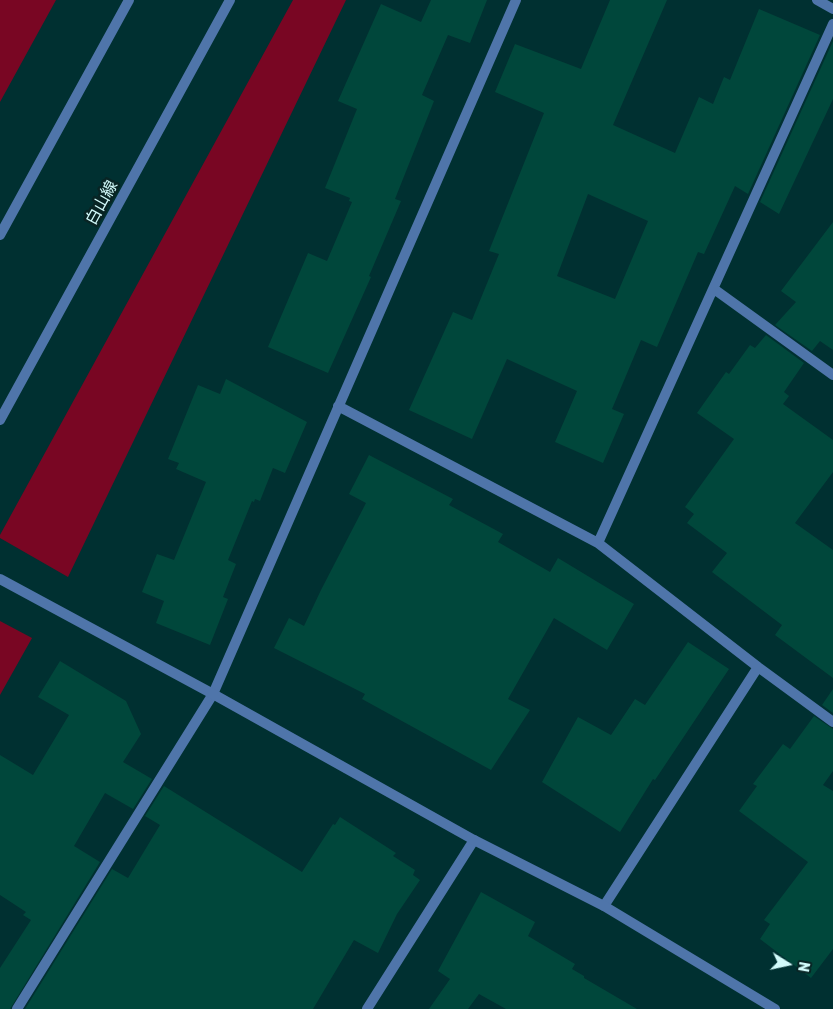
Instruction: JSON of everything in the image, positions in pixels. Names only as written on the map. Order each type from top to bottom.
[{"type":"street","points":[[0,235],[128,0]]},
{"type":"street","name":"白山線","points":[[0,420],[230,0]]},
{"type":"street","points":[[17,1009],[213,694],[516,0]]},
{"type":"street","points":[[817,0],[833,9]]},
{"type":"street","points":[[598,542],[714,290],[833,24]]},
{"type":"street","points":[[714,290],[833,374]]},
{"type":"street","points":[[338,406],[598,542],[758,667],[833,722]]},
{"type":"street","points":[[0,579],[213,694],[474,840],[604,906],[775,1009]]},
{"type":"street","points":[[604,906],[758,667]]},
{"type":"street","points":[[367,1009],[474,840]]},
{"type":"shaded area","points":[[0,0],[56,0],[0,102]]},
{"type":"shaded area","points":[[293,0],[346,0],[68,577],[0,538],[0,535]]},
{"type":"shaded area","points":[[0,621],[32,638],[0,695]]},
{"type":"building","points":[[431,0],[487,0],[470,43],[448,35],[422,95],[434,101],[395,199],[401,201],[369,276],[371,277],[328,373],[268,347],[308,253],[327,261],[352,202],[349,201],[350,198],[325,188],[357,109],[338,101],[381,4],[421,22]]},
{"type":"building","points":[[610,0],[667,0],[613,125],[675,153],[699,97],[713,104],[724,77],[730,80],[759,9],[820,35],[748,194],[735,186],[704,254],[698,252],[657,347],[641,340],[612,409],[624,414],[603,463],[555,442],[577,391],[507,359],[472,439],[409,410],[453,312],[472,320],[499,254],[489,251],[544,113],[495,92],[515,44],[581,69]],"holes":[[[588,194],[648,221],[615,299],[557,276]]]},
{"type":"building","points":[[833,41],[833,99],[779,214],[760,202]]},
{"type":"building","points":[[833,222],[833,350],[820,341],[812,351],[775,325],[796,302],[781,291]]},
{"type":"building","points":[[766,335],[804,363],[784,392],[789,396],[783,404],[833,440],[833,472],[795,523],[833,550],[833,678],[775,635],[782,625],[712,572],[727,553],[687,523],[694,514],[685,507],[734,439],[697,413],[726,372],[729,374],[750,345],[755,348]]},
{"type":"building","points":[[226,379],[307,422],[285,473],[273,468],[260,501],[255,499],[254,502],[252,501],[228,560],[236,564],[223,597],[228,599],[210,645],[156,623],[164,601],[142,592],[157,554],[174,560],[206,482],[176,469],[179,463],[168,459],[198,385],[220,394]]},
{"type":"building","points":[[369,455],[453,499],[449,505],[503,534],[498,542],[550,572],[558,558],[634,604],[607,650],[554,618],[508,699],[530,710],[491,770],[362,699],[365,694],[274,648],[289,618],[304,626],[366,503],[349,494]]},
{"type":"building","points":[[688,642],[729,669],[655,780],[653,779],[620,832],[542,782],[578,717],[611,735],[635,699],[645,705]]},
{"type":"building","points":[[60,661],[126,701],[141,734],[123,762],[152,779],[133,809],[105,793],[74,846],[100,862],[10,1009],[0,1009],[0,968],[31,920],[23,915],[26,912],[0,895],[0,755],[33,775],[69,715],[38,697]]},
{"type":"building","points":[[833,689],[833,713],[822,705]]},
{"type":"building","points":[[814,716],[833,729],[833,771],[823,785],[833,791],[833,949],[811,978],[760,939],[770,924],[764,920],[808,862],[739,811],[757,786],[753,784],[783,744],[790,749]]},
{"type":"building","points":[[164,786],[302,872],[333,824],[335,825],[340,817],[396,853],[393,856],[415,870],[413,875],[420,880],[397,914],[378,953],[354,940],[313,1009],[25,1009],[112,869],[128,878],[160,825],[145,816]]},
{"type":"building","points":[[481,892],[535,922],[528,936],[575,964],[572,969],[584,976],[584,978],[637,1009],[506,1009],[479,994],[468,1009],[429,1009],[450,979],[438,971]]}]
